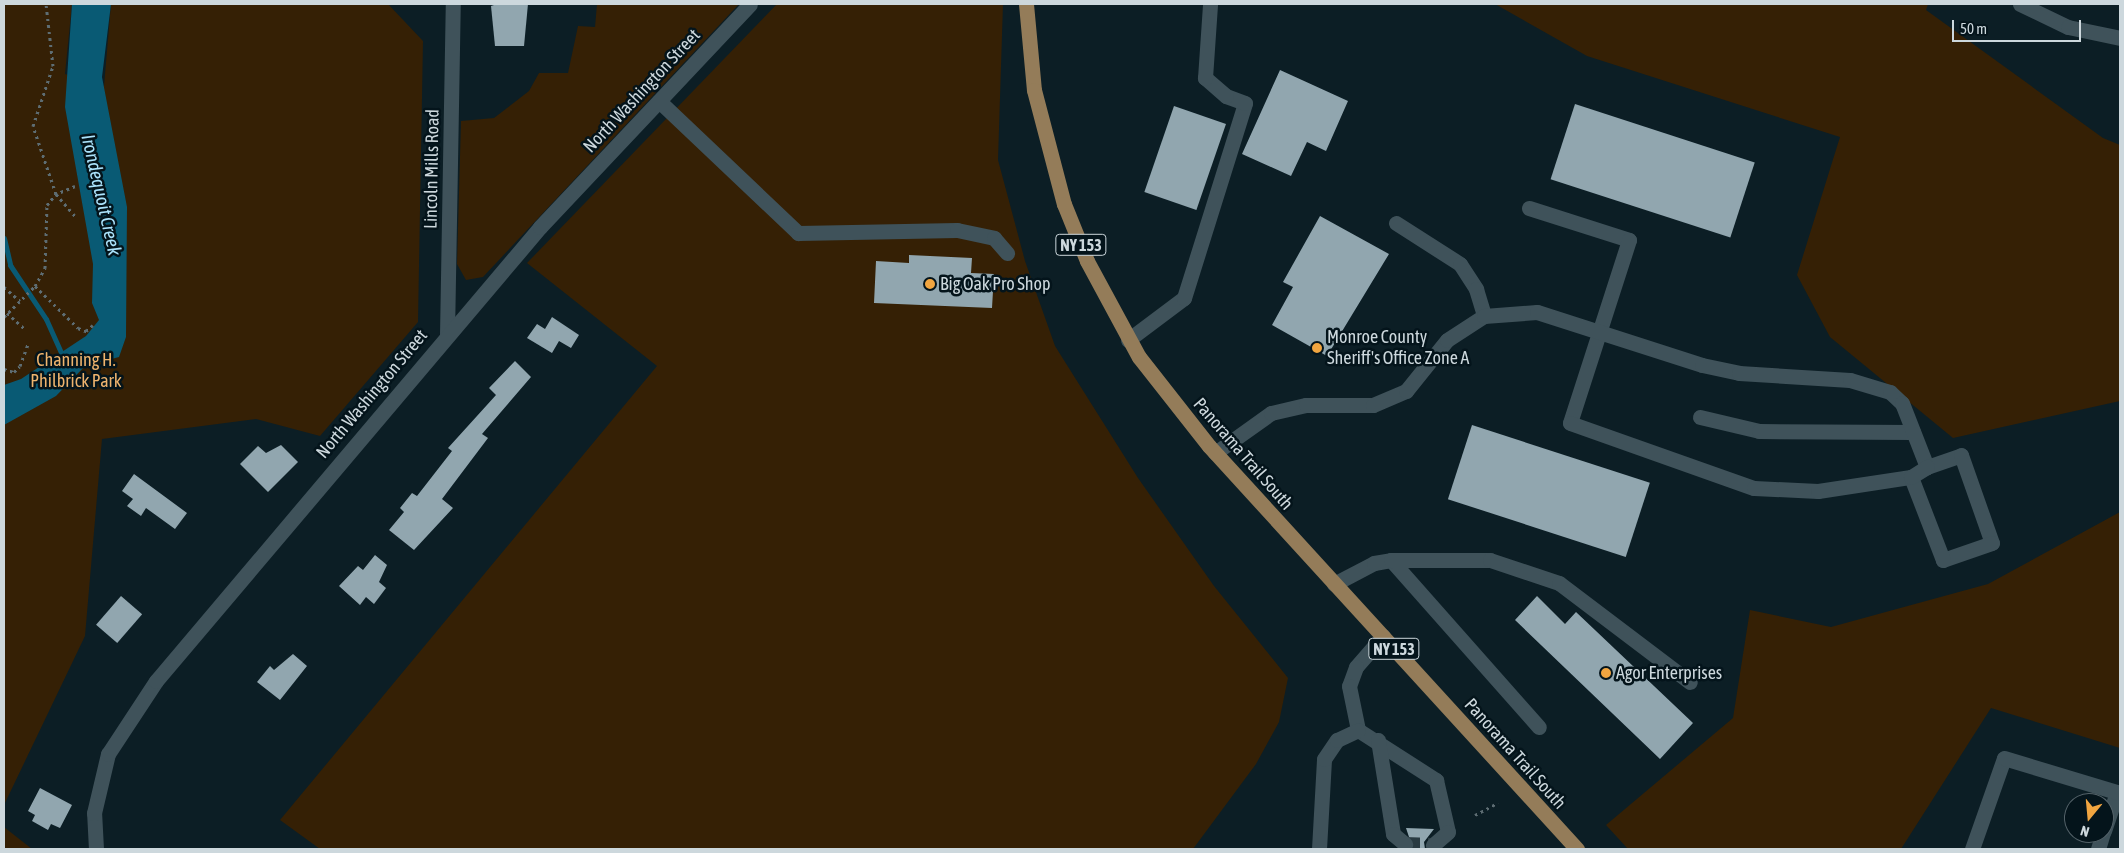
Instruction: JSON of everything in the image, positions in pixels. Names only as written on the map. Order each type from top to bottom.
[{"type":"main road","name":"Panorama Trail South","points":[[1026,4],[1034,90],[1050,157],[1087,261],[1128,340],[1215,453],[1577,849]]},
{"type":"street","name":"Lincoln Mills Road","points":[[447,335],[453,4]]},
{"type":"street","name":"North Washington Street","points":[[96,849],[99,780],[130,714],[447,335],[540,227],[750,4]]},
{"type":"street","points":[[1128,340],[1184,298],[1245,103],[1226,96],[1205,78],[1210,4]]},
{"type":"street","points":[[2020,4],[2068,27],[2120,38]]},
{"type":"street","points":[[658,101],[798,233],[956,230],[994,238],[1007,254]]},
{"type":"street","points":[[1529,208],[1629,240],[1570,422],[1754,488],[1818,491],[1911,477],[1927,468],[1961,455],[1992,543],[1942,560],[1911,477]]},
{"type":"street","points":[[1396,222],[1460,264],[1476,289],[1484,316]]},
{"type":"street","points":[[1215,453],[1271,413],[1306,405],[1373,405],[1406,391],[1447,340],[1484,316],[1537,312],[1738,373],[1874,385],[1902,403],[1927,468]]},
{"type":"street","points":[[1700,417],[1758,431],[1913,432]]},
{"type":"street","points":[[1334,584],[1391,560],[1490,560],[1559,583],[1690,682]]},
{"type":"street","points":[[1391,560],[1539,727]]},
{"type":"street","points":[[1358,730],[1349,686],[1356,667],[1383,636]]},
{"type":"street","points":[[1358,730],[1378,740],[1436,780],[1448,832],[1433,845]]},
{"type":"street","points":[[1319,849],[1324,759],[1337,740],[1358,730]]},
{"type":"street","points":[[1378,740],[1393,834],[1405,844]]},
{"type":"street","points":[[1972,849],[2000,761],[2010,757],[2118,793]]},
{"type":"path","points":[[46,4],[53,66],[33,126],[56,194],[77,218]]},
{"type":"path","points":[[4,317],[35,286],[45,268],[47,205],[56,194],[75,186]]},
{"type":"path","points":[[4,286],[20,301]]},
{"type":"path","points":[[35,286],[78,328],[86,331],[93,325]]},
{"type":"path","points":[[7,313],[26,330]]},
{"type":"path","points":[[4,369],[14,372],[20,366],[28,344]]},
{"type":"path","points":[[1475,815],[1498,803]]},
{"type":"green space","name":"Channing H. Philbrick Park","points":[[4,4],[72,4],[65,74],[104,86],[111,4],[388,4],[423,41],[418,322],[320,436],[256,419],[102,439],[85,636],[4,805]]},
{"type":"green space","points":[[597,4],[739,4],[483,277],[466,280],[457,264],[461,121],[494,118],[529,91],[539,73],[568,73],[578,26],[595,27]]},
{"type":"green space","points":[[777,4],[1003,4],[998,160],[1025,261],[1055,346],[1138,478],[1214,586],[1288,678],[1279,722],[1256,764],[1193,849],[320,849],[280,820],[657,366],[527,263]]},
{"type":"green space","points":[[1495,4],[1928,4],[1926,10],[2103,138],[2120,145],[2120,401],[1953,438],[1830,337],[1797,275],[1840,137],[1587,56]]},
{"type":"green space","points":[[2120,512],[2120,748],[1991,708],[1901,849],[1628,849],[1606,825],[1733,718],[1750,610],[1831,627],[1988,584]]},
{"type":"green space","points":[[4,827],[32,849],[4,849]]},
{"type":"water","name":"Irondequoit Creek","points":[[72,4],[111,4],[102,77],[127,207],[126,337],[119,357],[85,366],[56,396],[4,425],[4,385],[21,379],[86,336],[99,320],[92,303],[93,264],[65,107]]},
{"type":"building","points":[[497,4],[528,4],[524,46],[495,46],[491,6]]},
{"type":"building","points":[[1280,70],[1348,101],[1326,151],[1307,142],[1291,176],[1242,154]]},
{"type":"building","points":[[1575,104],[1755,162],[1730,238],[1551,179]]},
{"type":"building","points":[[1174,106],[1226,124],[1196,210],[1144,192]]},
{"type":"building","points":[[1320,216],[1389,254],[1327,356],[1272,325],[1293,287],[1283,282]]},
{"type":"building","name":"Big Oak Pro Shop","points":[[909,255],[972,258],[971,273],[994,274],[992,308],[874,303],[876,261],[909,263]]},
{"type":"building","points":[[552,317],[579,335],[571,348],[559,341],[552,353],[527,338],[537,324],[545,329]]},
{"type":"building","points":[[515,361],[531,377],[482,434],[488,438],[442,499],[453,508],[414,550],[389,530],[404,512],[400,508],[412,493],[417,496],[452,451],[448,448],[496,395],[489,388]]},
{"type":"building","points":[[1472,425],[1650,483],[1626,557],[1448,499]]},
{"type":"building","points":[[281,445],[298,462],[268,492],[240,464],[258,446],[266,453]]},
{"type":"building","points":[[134,474],[187,513],[175,529],[146,508],[141,516],[127,506],[133,499],[122,491]]},
{"type":"building","points":[[375,555],[387,565],[379,582],[386,588],[374,604],[366,597],[360,605],[339,586],[358,566],[363,570]]},
{"type":"building","points":[[121,596],[142,614],[117,643],[96,625]]},
{"type":"building","name":"Agor Enterprises","points":[[1537,596],[1565,624],[1576,612],[1693,723],[1660,759],[1515,620]]},
{"type":"building","points":[[293,654],[307,666],[280,700],[257,682],[270,666],[274,670]]},
{"type":"building","points":[[40,788],[72,805],[60,828],[51,824],[48,830],[32,821],[35,815],[28,811]]},
{"type":"building","points":[[1406,828],[1434,829],[1424,842],[1425,849],[1413,849]]},
{"type":"waterway","points":[[4,238],[10,265],[46,319],[63,357]]},
{"type":"tunnel","points":[[1405,844],[1433,845]]},
{"type":"place","name":"Big Oak Pro Shop","points":[[930,284]]},
{"type":"place","name":"Monroe County Sheriff's Office Zone A","points":[[1317,348]]},
{"type":"place","name":"Agor Enterprises","points":[[1606,673]]}]
